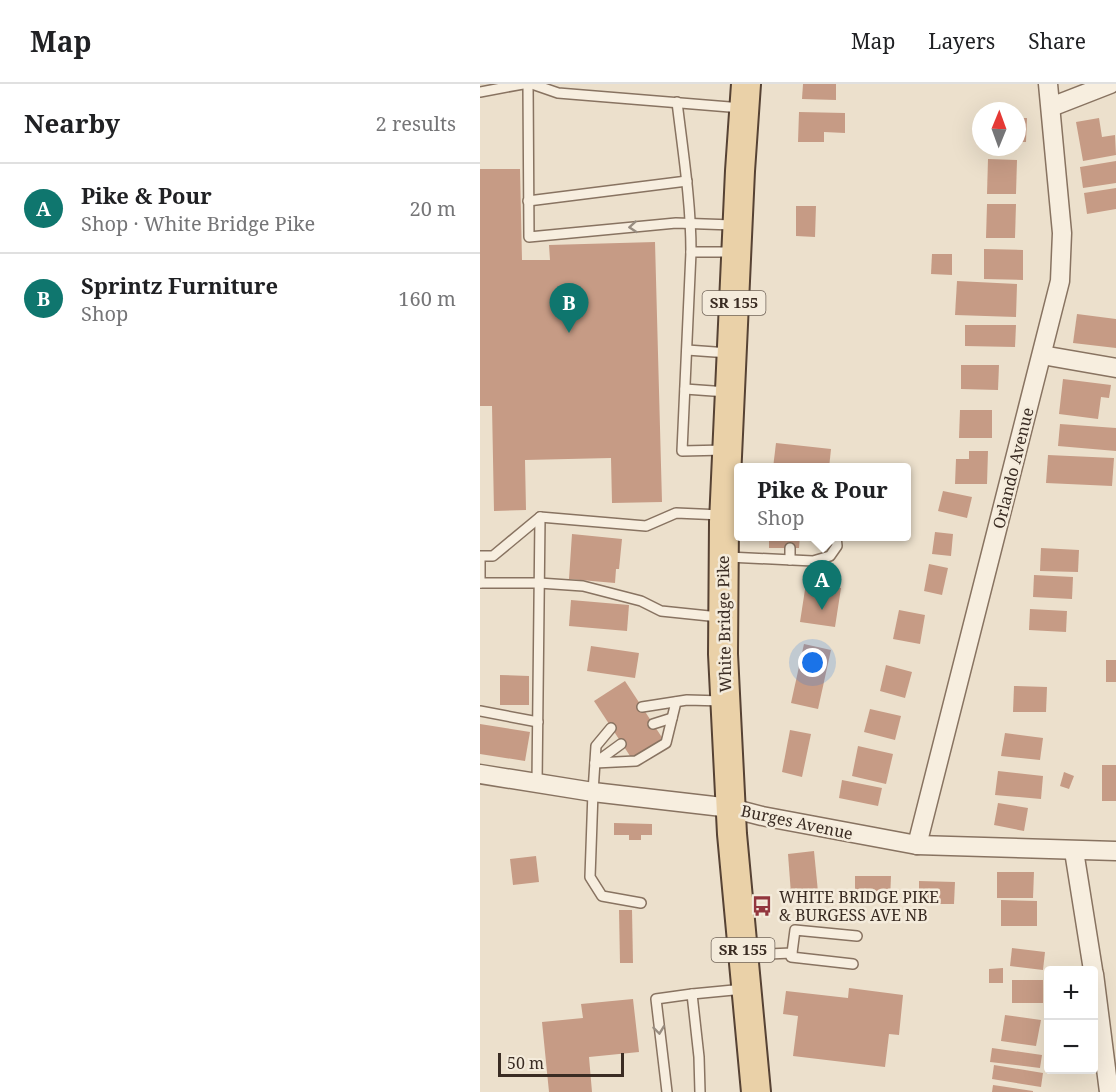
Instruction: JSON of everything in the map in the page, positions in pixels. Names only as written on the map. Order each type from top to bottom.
[{"type":"main road","name":"White Bridge Pike","points":[[745,96],[727,450],[729,507],[723,557],[722,617],[731,808],[756,1092]]},
{"type":"street","name":"Orlando Avenue","points":[[917,845],[1060,281],[1062,233],[1048,84]]},
{"type":"street","points":[[1051,107],[1110,84]]},
{"type":"street","points":[[1042,355],[1116,368]]},
{"type":"street","name":"Burges Avenue","points":[[480,774],[593,792],[731,808],[917,845],[1074,852],[1116,851]]},
{"type":"street","points":[[1074,852],[1092,966]]},
{"type":"street","points":[[1098,985],[1108,1010],[1109,1092]]},
{"type":"lane","points":[[480,92],[523,84]]},
{"type":"lane","points":[[737,239],[691,224],[676,223],[529,237],[530,84],[558,93],[677,102],[745,96]]},
{"type":"lane","points":[[677,102],[691,224],[682,451],[727,450]]},
{"type":"lane","points":[[528,201],[687,181]]},
{"type":"lane","points":[[691,252],[737,239]]},
{"type":"lane","points":[[687,350],[732,353]]},
{"type":"lane","points":[[685,389],[730,393]]},
{"type":"lane","points":[[722,617],[661,611],[641,601],[583,586],[480,583],[480,556],[493,556],[540,518],[646,526],[676,513],[729,507]]},
{"type":"lane","points":[[537,783],[540,518]]},
{"type":"lane","points":[[723,557],[813,561],[830,556],[837,546],[836,541]]},
{"type":"lane","points":[[790,548],[790,560]]},
{"type":"lane","points":[[642,707],[687,700],[725,701]]},
{"type":"lane","points":[[595,763],[636,761],[666,742],[676,702]]},
{"type":"lane","points":[[480,711],[538,722]]},
{"type":"lane","points":[[653,724],[672,718]]},
{"type":"lane","points":[[611,728],[596,746],[590,877],[602,896],[641,903]]},
{"type":"lane","points":[[595,763],[621,744]]},
{"type":"lane","points":[[853,964],[791,957],[795,930],[857,936]]},
{"type":"lane","points":[[743,955],[792,953]]},
{"type":"lane","points":[[667,1092],[656,999],[746,989]]},
{"type":"lane","points":[[692,994],[699,1057],[700,1092]]},
{"type":"building","points":[[803,84],[836,84],[836,100],[802,99]]},
{"type":"building","points":[[799,112],[845,113],[845,133],[824,132],[824,142],[798,142]]},
{"type":"building","points":[[1099,118],[1102,137],[1115,135],[1116,155],[1083,161],[1076,122]]},
{"type":"building","points":[[988,159],[1017,160],[1016,194],[987,194]]},
{"type":"building","points":[[1116,161],[1116,183],[1083,188],[1080,167]]},
{"type":"building","points":[[480,169],[520,169],[522,260],[550,260],[549,245],[655,242],[662,502],[612,503],[611,458],[525,460],[526,510],[494,511],[492,406],[480,406]]},
{"type":"building","points":[[1116,188],[1116,209],[1087,214],[1084,193]]},
{"type":"building","points":[[987,204],[1016,204],[1015,238],[986,238]]},
{"type":"building","points":[[796,206],[816,206],[815,237],[796,236]]},
{"type":"building","points":[[984,249],[1023,250],[1023,280],[984,279]]},
{"type":"building","points":[[932,254],[952,254],[952,275],[931,274]]},
{"type":"building","points":[[957,281],[1017,284],[1016,317],[955,315]]},
{"type":"building","points":[[1077,314],[1116,319],[1116,348],[1073,343]]},
{"type":"building","points":[[965,325],[1016,325],[1015,347],[965,346]]},
{"type":"building","points":[[961,365],[999,365],[998,390],[961,389]]},
{"type":"building","points":[[1063,379],[1111,385],[1109,398],[1101,397],[1098,419],[1059,414]]},
{"type":"building","points":[[960,410],[992,410],[992,438],[959,438]]},
{"type":"building","points":[[1060,424],[1116,428],[1116,451],[1058,446]]},
{"type":"building","points":[[776,443],[831,449],[830,463],[774,463]]},
{"type":"building","points":[[969,451],[988,451],[987,484],[955,484],[956,459],[969,459]]},
{"type":"building","points":[[1048,455],[1114,458],[1112,486],[1046,483]]},
{"type":"building","points":[[943,491],[972,497],[967,518],[938,511]]},
{"type":"building","points":[[935,532],[953,534],[951,556],[932,554]]},
{"type":"building","points":[[572,534],[622,539],[615,583],[569,579]]},
{"type":"building","points":[[769,541],[800,541],[799,548],[769,548]]},
{"type":"building","points":[[1041,548],[1079,550],[1078,572],[1040,571]]},
{"type":"building","points":[[929,564],[948,568],[942,595],[924,591]]},
{"type":"building","points":[[1034,575],[1073,577],[1072,599],[1033,597]]},
{"type":"building","points":[[806,583],[841,588],[835,627],[800,622]]},
{"type":"building","points":[[571,600],[629,605],[627,631],[569,626]]},
{"type":"building","points":[[1030,609],[1067,611],[1066,632],[1029,630]]},
{"type":"building","points":[[899,610],[925,615],[920,644],[893,639]]},
{"type":"building","points":[[804,644],[831,650],[818,709],[791,703]]},
{"type":"building","points":[[591,646],[639,653],[635,678],[587,671]]},
{"type":"building","points":[[1106,660],[1116,660],[1116,682],[1106,682]]},
{"type":"building","points":[[886,665],[912,672],[905,698],[880,691]]},
{"type":"building","points":[[500,675],[529,676],[529,705],[500,705]]},
{"type":"building","points":[[625,681],[663,739],[632,759],[594,701]]},
{"type":"building","points":[[1014,686],[1047,687],[1046,712],[1013,712]]},
{"type":"building","points":[[870,709],[901,716],[895,740],[864,732]]},
{"type":"building","points":[[480,724],[530,732],[525,761],[480,754]]},
{"type":"building","points":[[790,730],[811,734],[802,777],[782,772]]},
{"type":"building","points":[[1005,733],[1043,738],[1040,760],[1001,756]]},
{"type":"building","points":[[858,746],[893,754],[886,784],[852,776]]},
{"type":"building","points":[[1102,765],[1116,765],[1116,801],[1102,801]]},
{"type":"building","points":[[998,771],[1043,776],[1041,799],[995,795]]},
{"type":"building","points":[[1064,772],[1074,776],[1069,789],[1060,786]]},
{"type":"building","points":[[842,780],[882,788],[878,806],[839,798]]},
{"type":"building","points":[[998,803],[1028,808],[1024,831],[994,825]]},
{"type":"building","points":[[614,823],[652,824],[652,835],[641,835],[641,840],[629,840],[629,835],[614,835]]},
{"type":"building","points":[[814,851],[818,892],[791,894],[788,854]]},
{"type":"building","points":[[536,856],[539,882],[513,885],[510,859]]},
{"type":"building","points":[[997,872],[1034,872],[1033,898],[997,898]]},
{"type":"building","points":[[855,876],[891,876],[890,900],[855,899]]},
{"type":"building","points":[[919,881],[955,882],[954,904],[919,904]]},
{"type":"building","points":[[1001,900],[1037,901],[1037,926],[1001,926]]},
{"type":"building","points":[[619,910],[632,910],[633,963],[620,963]]},
{"type":"building","points":[[1012,948],[1045,952],[1043,970],[1010,966]]},
{"type":"building","points":[[1003,968],[1003,983],[989,983],[989,969]]},
{"type":"building","points":[[1012,980],[1043,980],[1043,1003],[1012,1003]]},
{"type":"building","points":[[849,988],[903,995],[899,1035],[889,1034],[885,1067],[793,1056],[798,1016],[783,1014],[786,991],[848,998]]},
{"type":"building","points":[[633,999],[639,1052],[589,1057],[592,1092],[549,1092],[542,1022],[583,1018],[581,1004]]},
{"type":"building","points":[[1005,1015],[1041,1020],[1036,1046],[1001,1041]]},
{"type":"building","points":[[992,1048],[1042,1055],[1040,1068],[990,1062]]},
{"type":"building","points":[[994,1065],[1043,1073],[1041,1087],[992,1079]]},
{"type":"building","points":[[993,1085],[1033,1091],[1033,1092],[992,1092]]},
{"type":"place","name":"Sprintz Furniture","points":[[569,333]]},
{"type":"place","name":"Pike & Pour","points":[[822,610]]},
{"type":"place","name":"WHITE BRIDGE PIKE & BURGESS AVE NB","points":[[762,906]]}]
